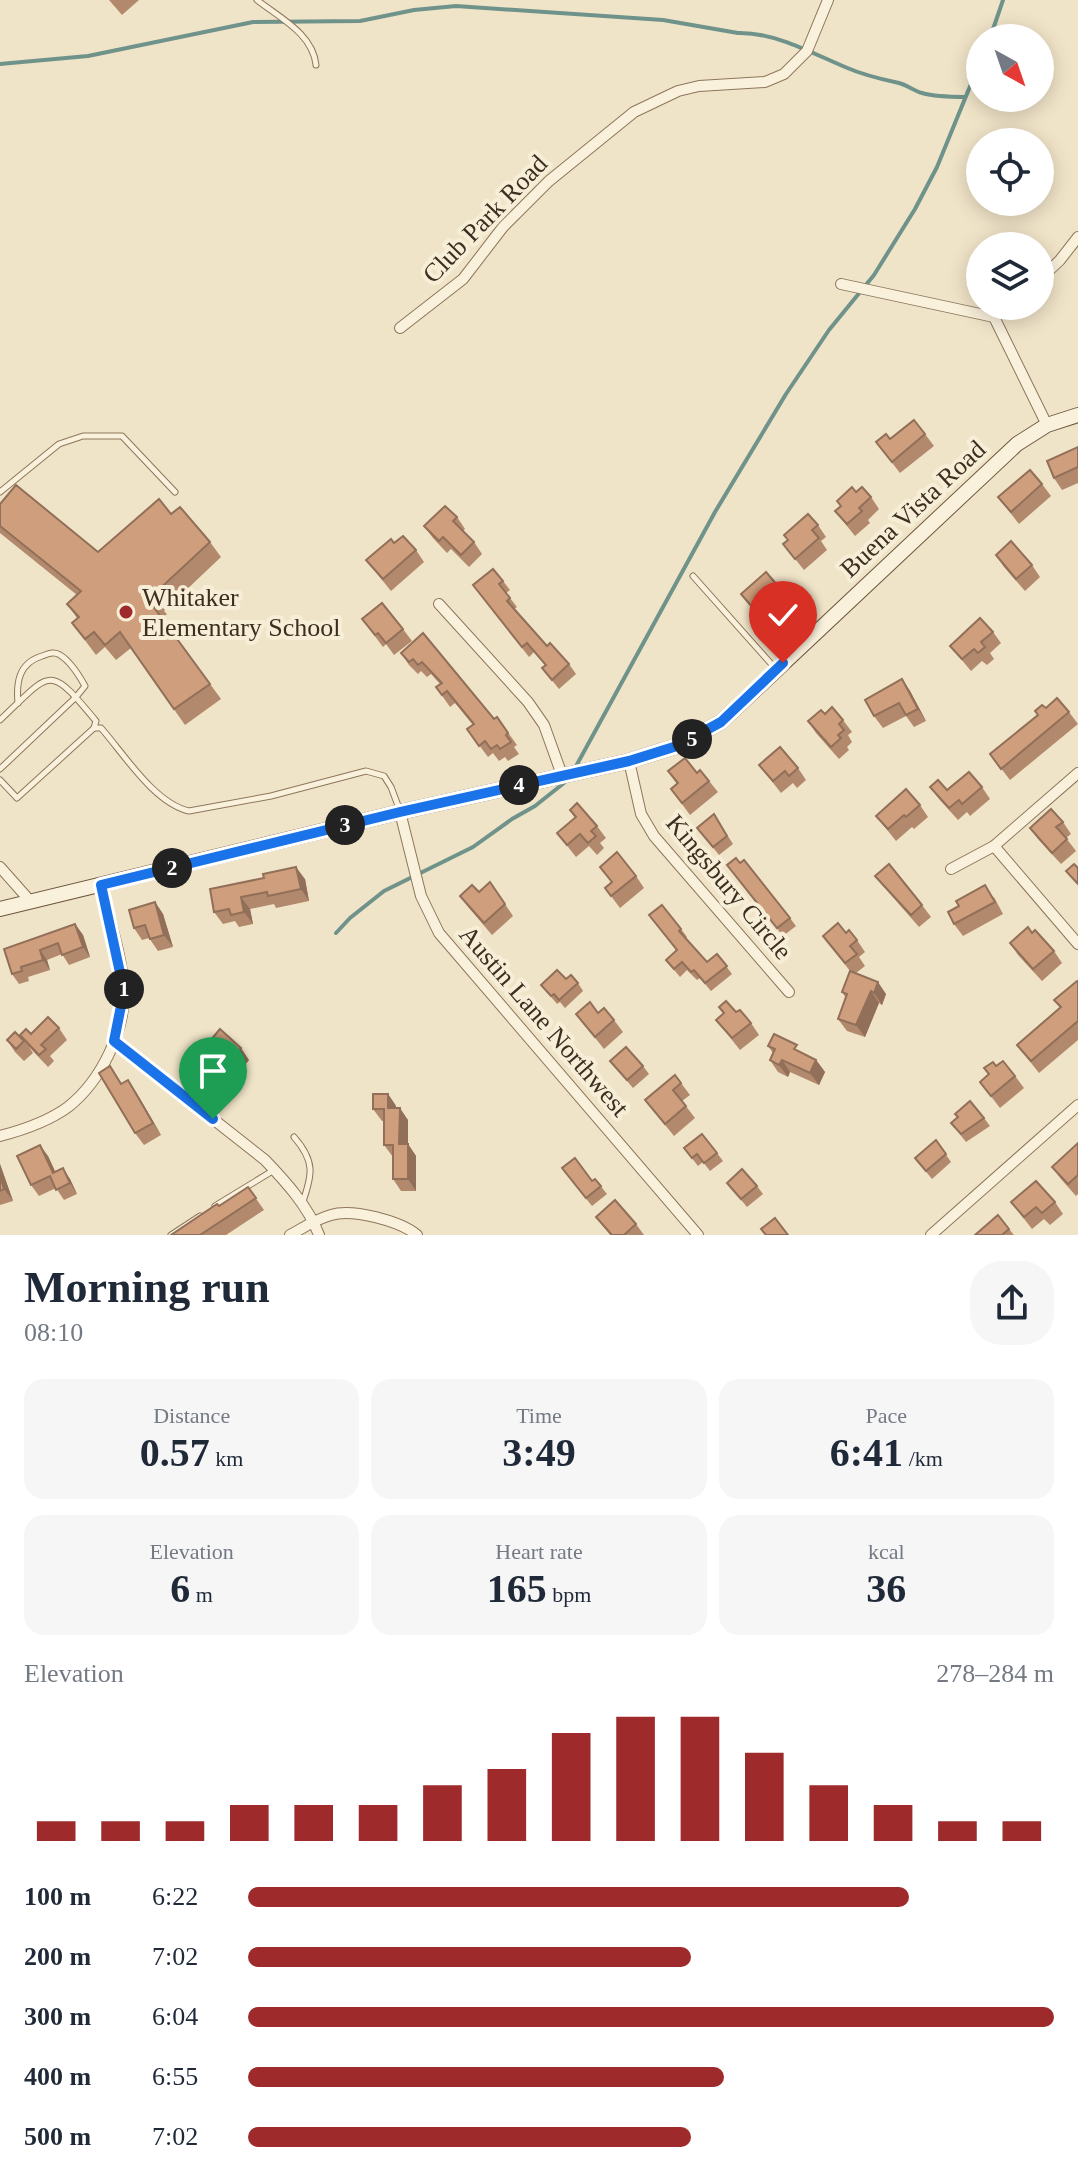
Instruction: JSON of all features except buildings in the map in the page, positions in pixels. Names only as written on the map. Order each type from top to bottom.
[{"type":"street","name":"Club Park Road","points":[[400,328],[463,279],[522,207],[555,175],[634,112],[678,91],[699,86],[765,82],[784,74],[807,51],[828,0]]},
{"type":"street","points":[[1054,266],[1078,237]]},
{"type":"street","points":[[841,284],[966,311]]},
{"type":"street","points":[[995,320],[1047,425]]},
{"type":"street","name":"Buena Vista Road","points":[[0,909],[400,812],[629,761],[677,746],[721,722],[1017,444],[1047,425],[1078,415]]},
{"type":"street","points":[[439,604],[528,702],[544,725],[562,775]]},
{"type":"street","name":"Kingsbury Circle","points":[[629,761],[641,814],[654,836],[789,992]]},
{"type":"street","points":[[951,869],[994,846],[1078,773]]},
{"type":"street","name":"Austin Lane Northwest","points":[[400,812],[421,896],[439,933],[698,1235]]},
{"type":"street","points":[[994,846],[1078,944]]},
{"type":"street","points":[[0,867],[31,902]]},
{"type":"street","points":[[0,1136],[42,1121],[68,1107],[95,1080],[114,1041],[124,991],[101,885]]},
{"type":"street","points":[[114,1041],[274,1170],[314,1222],[319,1235]]},
{"type":"street","points":[[931,1235],[1078,1105]]},
{"type":"street","points":[[290,1235],[334,1213],[372,1217],[407,1227],[417,1235]]},
{"type":"lane","points":[[257,0],[306,38],[314,50],[316,65]]},
{"type":"lane","points":[[0,492],[59,444],[83,436],[122,436],[175,492]]},
{"type":"lane","points":[[693,576],[776,669]]},
{"type":"lane","points":[[0,769],[84,690],[82,680],[61,655],[53,652],[34,658],[19,673],[18,703]]},
{"type":"lane","points":[[0,720],[46,680],[57,680],[96,721],[94,728],[17,798],[0,780]]},
{"type":"lane","points":[[94,728],[101,728],[160,797],[177,808],[189,811],[271,796],[366,771],[384,776],[400,812]]},
{"type":"lane","points":[[294,1137],[308,1152],[310,1163],[309,1187],[302,1205]]},
{"type":"lane","points":[[171,1235],[274,1170]]},
{"type":"waterway","points":[[995,24],[1003,0]]},
{"type":"waterway","points":[[0,64],[88,56],[253,22],[360,21],[414,10],[456,6],[663,20],[765,36],[922,93],[965,97]]},
{"type":"waterway","points":[[575,768],[715,512],[786,394],[829,330],[874,275],[915,209],[937,167],[966,96]]},
{"type":"waterway","points":[[336,933],[384,891],[473,847],[569,779]]},
{"type":"place","name":"Whitaker Elementary School","points":[[126,612]]},
{"type":"route","points":[[213,1119],[114,1041],[124,991],[101,885],[400,812],[629,761],[677,746],[721,722],[783,663]]}]
